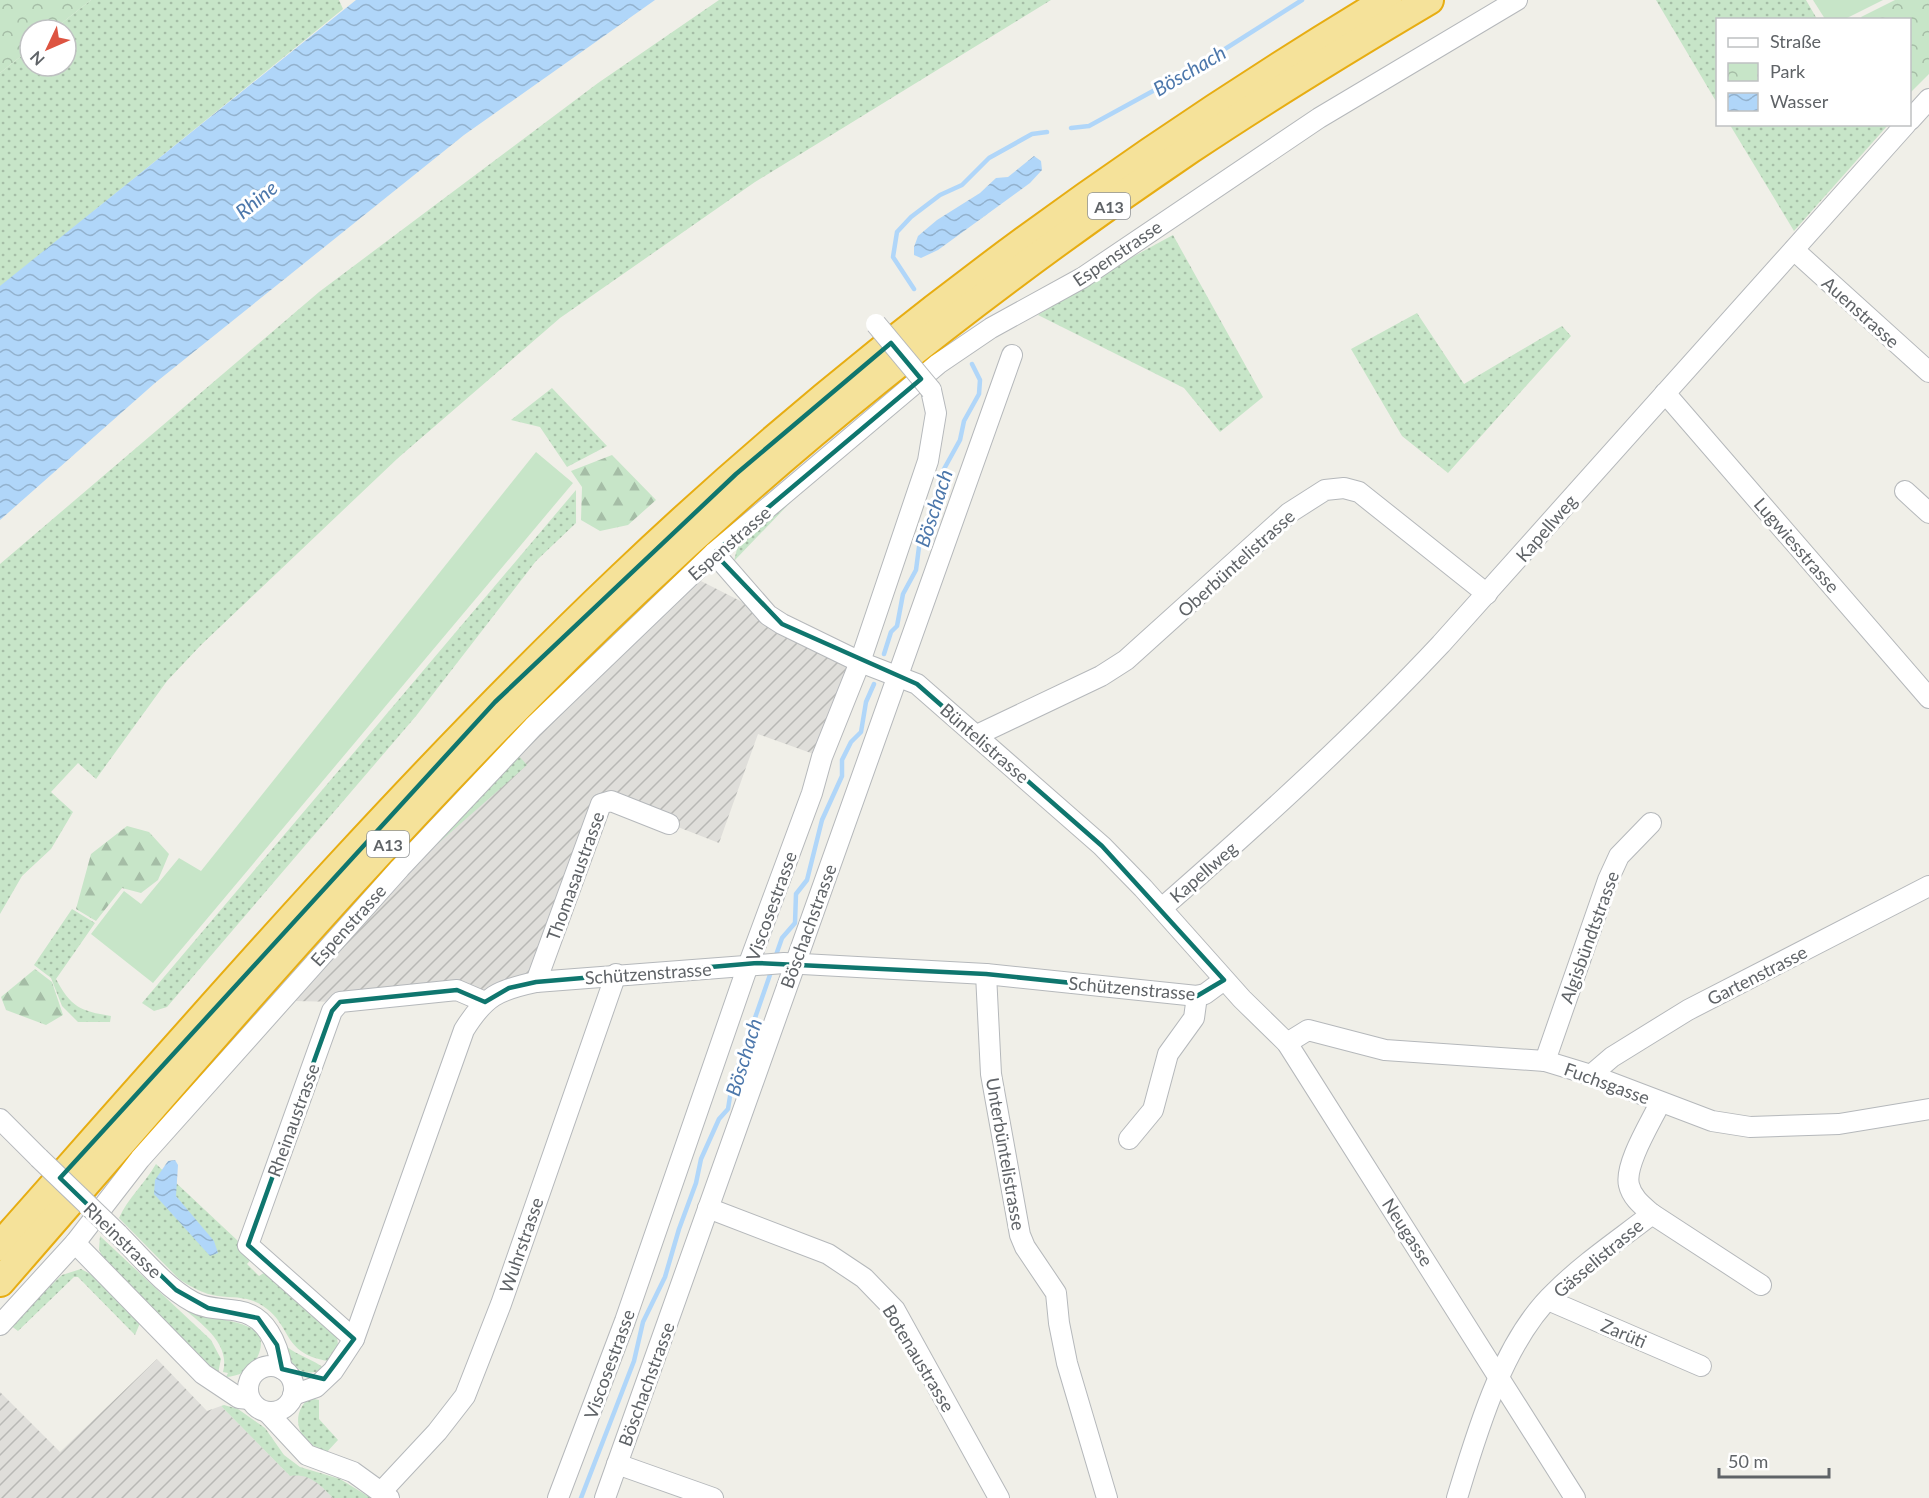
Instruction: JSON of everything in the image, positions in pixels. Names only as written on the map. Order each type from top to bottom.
[{"type":"highway","name":"A13","points":[[0,1246],[212,1007],[488,710],[622,576],[736,474],[910,328],[1058,216],[1173,134],[1387,0]]},
{"type":"highway","name":"A13","points":[[0,1282],[220,1031],[391,841],[511,715],[638,589],[808,439],[967,310],[1191,148],[1429,0]]},
{"type":"street","name":"Espenstrasse","points":[[0,1325],[75,1243],[148,1150],[399,868],[540,720],[714,553],[938,364],[974,340],[1082,278],[1319,118],[1516,0]]},
{"type":"street","points":[[1911,119],[1929,99]]},
{"type":"street","name":"Kapellweg","points":[[1162,908],[1292,794],[1352,736],[1487,594],[1904,126]]},
{"type":"street","name":"Auenstrasse","points":[[1794,250],[1929,372]]},
{"type":"street","name":"Viscosestrasse","points":[[558,1498],[625,1321],[753,965],[822,758],[860,662],[928,461],[936,413],[931,390],[876,324]]},
{"type":"street","name":"Böschachstrasse","points":[[605,1498],[708,1208],[790,964],[878,726],[899,676],[1012,355]]},
{"type":"street","name":"Lugwiesstrasse","points":[[1665,393],[1929,698]]},
{"type":"street","name":"Oberbüntelistrasse","points":[[977,735],[1101,676],[1126,660],[1289,513],[1325,490],[1344,488],[1359,492],[1487,594]]},
{"type":"street","points":[[1905,491],[1929,513]]},
{"type":"street","name":"Büntelistrasse","points":[[714,553],[768,615],[860,662],[917,684],[1102,846],[1162,908],[1224,980]]},
{"type":"street","name":"Thomasaustrasse","points":[[536,982],[601,804],[610,801],[669,824]]},
{"type":"street","name":"Algisbündtstrasse","points":[[1545,1061],[1608,880],[1619,856],[1651,824]]},
{"type":"street","name":"Gartenstrasse","points":[[1591,1075],[1612,1057],[1688,1010],[1929,886]]},
{"type":"street","name":"Schützenstrasse","points":[[290,1401],[316,1387],[341,1361],[354,1339],[464,1030],[485,1002],[509,988],[536,982],[616,974],[790,964],[986,974],[1197,996],[1205,994],[1224,980]]},
{"type":"street","name":"Wuhrstrasse","points":[[386,1494],[465,1396],[501,1304],[616,974]]},
{"type":"street","name":"Unterbüntelistrasse","points":[[986,974],[991,1074],[1020,1235],[1025,1247],[1056,1293],[1059,1323],[1068,1363],[1107,1498]]},
{"type":"street","name":"Neugasse","points":[[1224,980],[1287,1043],[1575,1498]]},
{"type":"street","name":"Rheinaustrasse","points":[[354,1339],[248,1245],[332,1011],[340,1002],[457,990],[485,1002]]},
{"type":"street","points":[[1130,1139],[1153,1110],[1168,1054],[1194,1018],[1197,996]]},
{"type":"street","name":"Fuchsgasse","points":[[1287,1043],[1308,1030],[1385,1050],[1545,1061],[1591,1075],[1712,1121],[1750,1126],[1839,1124],[1929,1109]]},
{"type":"street","name":"Gässelistrasse","points":[[1660,1103],[1629,1168],[1629,1185],[1635,1198],[1652,1214],[1761,1285]]},
{"type":"street","name":"Rheinstrasse","points":[[0,1119],[176,1290],[194,1303],[208,1308],[248,1312],[258,1318],[277,1345],[285,1371]]},
{"type":"street","name":"Botenaustrasse","points":[[708,1208],[828,1254],[864,1278],[895,1310],[999,1498]]},
{"type":"street","name":"Gässelistrasse","points":[[1457,1498],[1482,1416],[1525,1330],[1554,1292],[1652,1214]]},
{"type":"street","points":[[75,1243],[203,1374],[239,1398],[249,1399]]},
{"type":"street","name":"Zarüti","points":[[1548,1300],[1701,1366]]},
{"type":"street","points":[[265,1327],[265,1341],[247,1392],[253,1406],[267,1413],[307,1455],[353,1472],[386,1494]]},
{"type":"street","points":[[221,1387],[271,1366],[324,1379]]},
{"type":"street","points":[[285,1371],[294,1388],[290,1401],[291,1440]]},
{"type":"street","points":[[267,1413],[282,1410],[290,1401]]},
{"type":"street","points":[[617,1464],[713,1498]]},
{"type":"highlighted area","points":[[891,343],[921,379],[714,553],[782,624],[917,684],[1102,846],[1224,980],[1197,996],[986,974],[757,963],[536,982],[509,988],[485,1002],[457,990],[340,1002],[332,1011],[248,1245],[354,1339],[324,1379],[282,1369],[277,1345],[258,1318],[208,1308],[176,1290],[60,1178],[495,702],[736,474]]},
{"type":"shaded area","points":[[697,579],[860,662],[822,757],[758,734],[719,843],[611,801],[536,982],[475,996],[340,1002],[293,1001],[420,860],[538,736]]},
{"type":"shaded area","points":[[157,1359],[207,1411],[221,1406],[289,1475],[300,1474],[313,1478],[333,1498],[0,1498],[0,1392],[60,1452]]},
{"type":"green space","points":[[0,0],[91,0],[68,18],[18,18],[18,59],[0,73]]},
{"type":"green space","points":[[91,0],[339,0],[343,9],[0,287],[0,73],[18,59],[18,78],[78,78],[78,18],[68,18]]},
{"type":"green space","points":[[719,0],[1051,0],[755,182],[560,318],[398,458],[201,645],[167,681],[96,779],[78,763],[51,792],[73,812],[51,849],[22,876],[0,914],[0,564],[319,292],[598,83]]},
{"type":"green space","points":[[1656,0],[1806,0],[1816,18],[1716,18],[1716,101]]},
{"type":"green space","points":[[1813,0],[1883,0],[1847,18],[1824,18]]},
{"type":"green space","points":[[1895,0],[1929,0],[1929,74],[1911,92],[1911,18],[1861,17]]},
{"type":"green space","points":[[1731,126],[1887,126],[1794,231]]},
{"type":"green space","points":[[1173,235],[1263,397],[1220,432],[1184,388],[1038,315],[1114,267]]},
{"type":"green space","points":[[1417,313],[1464,384],[1562,326],[1571,336],[1448,473],[1402,436],[1351,349]]},
{"type":"green space","points":[[552,388],[607,446],[567,467],[540,427],[511,420]]},
{"type":"green space","points":[[536,452],[573,483],[153,983],[91,934],[124,891],[141,904],[179,858],[201,871]]},
{"type":"green space","points":[[612,455],[656,500],[628,525],[600,531],[581,520],[582,487],[571,471]]},
{"type":"green space","points":[[809,483],[734,561],[738,545]]},
{"type":"green space","points":[[576,490],[576,523],[536,561],[416,716],[167,1007],[154,1011],[142,1003]]},
{"type":"green space","points":[[519,756],[527,765],[425,855]]},
{"type":"green space","points":[[127,826],[149,832],[169,854],[158,880],[141,893],[122,888],[96,921],[76,909],[91,854]]},
{"type":"green space","points":[[72,909],[95,923],[56,979],[72,1002],[91,1012],[111,1016],[110,1022],[78,1022],[62,1006],[51,978],[34,965]]},
{"type":"green space","points":[[35,969],[52,982],[63,1015],[46,1025],[6,1010],[1,997]]},
{"type":"green space","points":[[156,1164],[254,1256],[247,1264],[259,1276],[267,1271],[337,1337],[338,1345],[328,1361],[302,1352],[279,1322],[263,1306],[246,1299],[207,1294],[179,1279],[119,1218]]},
{"type":"green space","points":[[100,1236],[211,1340],[221,1359],[218,1373],[209,1368],[103,1259],[99,1249]]},
{"type":"green space","points":[[81,1269],[96,1277],[140,1323],[135,1335],[78,1277],[74,1277],[18,1331],[10,1325],[62,1275]]},
{"type":"green space","points":[[180,1305],[207,1316],[242,1324],[256,1332],[261,1347],[251,1366],[240,1374],[226,1377],[228,1373],[223,1372],[224,1361],[218,1342]]},
{"type":"green space","points":[[286,1346],[325,1369],[310,1373],[304,1372],[294,1365]]},
{"type":"green space","points":[[309,1398],[319,1400],[319,1419],[338,1440],[326,1453],[310,1443],[300,1430],[299,1414]]},
{"type":"green space","points":[[221,1406],[238,1409],[265,1428],[284,1455],[300,1467],[340,1479],[371,1498],[333,1498],[309,1478],[290,1476]]},
{"type":"water","name":"Rhine","points":[[356,0],[655,0],[464,135],[155,383],[0,520],[0,286]]},
{"type":"water","points":[[1034,156],[1041,161],[1042,170],[1030,183],[938,250],[921,258],[914,255],[918,236],[937,220],[980,193],[996,178],[1008,177]]},
{"type":"water","points":[[175,1160],[178,1165],[176,1196],[214,1241],[218,1253],[210,1256],[154,1194],[155,1180],[168,1161]]},
{"type":"waterway","name":"Böschach","points":[[1071,128],[1089,126],[1195,68],[1302,0]]},
{"type":"waterway","name":"Böschach","points":[[914,289],[893,257],[897,232],[911,217],[940,195],[962,185],[989,158],[1032,134],[1047,132]]},
{"type":"waterway","name":"Böschach","points":[[884,654],[891,632],[897,626],[903,594],[916,570],[919,547],[932,521],[944,469],[960,440],[964,421],[979,394],[980,380],[972,364]]},
{"type":"waterway","name":"Böschach","points":[[775,958],[782,938],[795,923],[796,894],[807,880],[822,820],[842,776],[842,760],[851,742],[861,732],[866,702],[874,684]]},
{"type":"waterway","name":"Böschach","points":[[581,1498],[634,1361],[643,1322],[665,1277],[696,1183],[701,1159],[719,1119],[728,1109],[732,1084],[772,969]]}]
